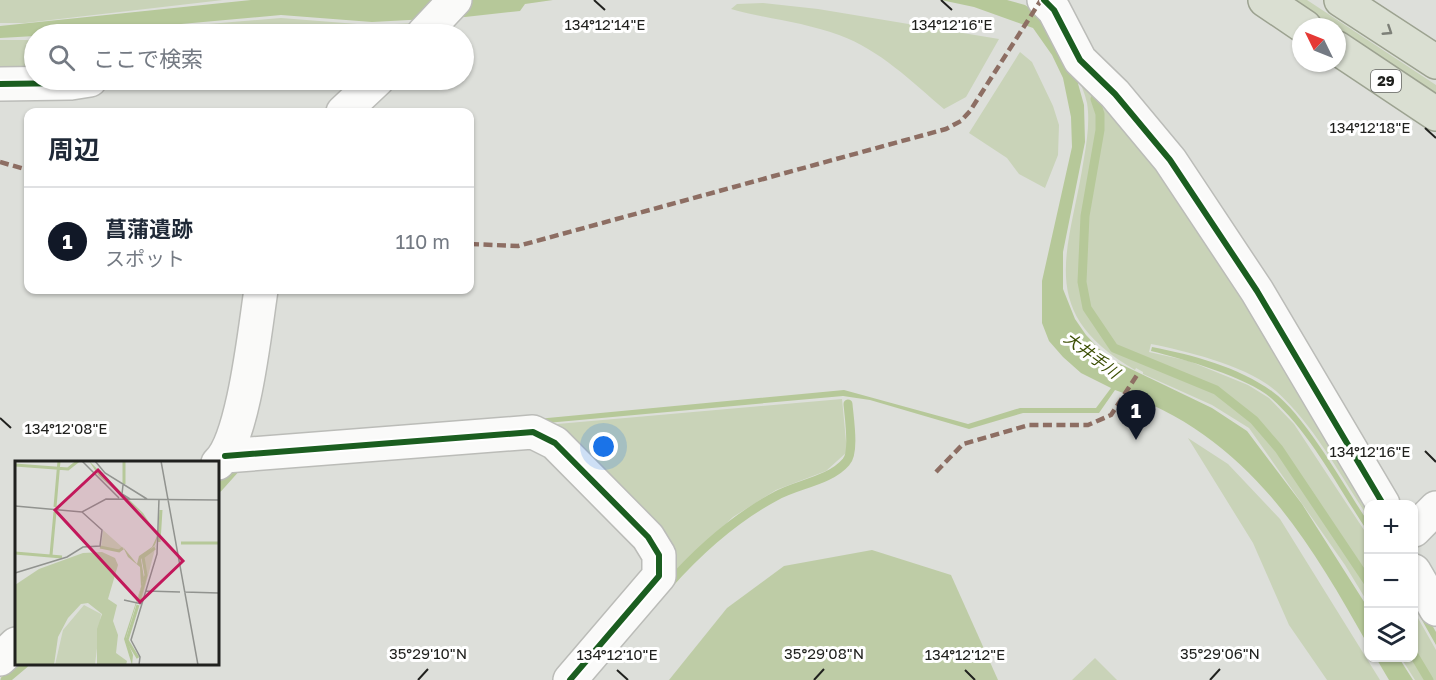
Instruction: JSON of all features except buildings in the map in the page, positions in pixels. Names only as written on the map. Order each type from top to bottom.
[{"type":"highway","points":[[1265,0],[1292,18]]},
{"type":"highway","points":[[1341,0],[1436,62]]},
{"type":"highway","name":"29","points":[[1346,54],[1436,114]]},
{"type":"street","points":[[432,24],[455,0]]},
{"type":"street","points":[[1044,0],[1054,10],[1080,60],[1115,94],[1176,169],[1257,291],[1381,500]]},
{"type":"street","points":[[0,84],[24,84]]},
{"type":"street","points":[[347,108],[366,90]]},
{"type":"street","points":[[260,294],[241,411],[221,460],[533,432],[555,443],[648,537],[659,555],[659,576],[570,680]]},
{"type":"street","points":[[1418,525],[1436,508]]},
{"type":"street","points":[[1418,579],[1436,609]]},
{"type":"street","points":[[0,659],[15,645]]},
{"type":"shaded area","points":[[0,0],[223,0],[25,23],[0,23]]},
{"type":"shaded area","points":[[1285,0],[1307,0],[1334,18],[1312,18]]},
{"type":"shaded area","points":[[763,3],[818,9],[999,39],[966,97],[944,109],[894,67],[854,41],[812,27],[731,9],[737,4]]},
{"type":"shaded area","points":[[281,18],[357,24],[209,24]]},
{"type":"shaded area","points":[[1346,26],[1436,85],[1436,97],[1346,40]]},
{"type":"shaded area","points":[[0,40],[24,40],[24,76],[0,77]]},
{"type":"shaded area","points":[[1020,52],[1032,62],[1053,106],[1059,125],[1058,155],[1045,188],[1019,174],[1007,158],[969,133]]},
{"type":"shaded area","points":[[1076,73],[1167,173],[1366,500],[1364,511],[1302,419],[1290,404],[1264,382],[1233,367],[1181,351],[1151,344],[1149,352],[1189,361],[1248,385],[1269,398],[1294,424],[1364,530],[1364,596],[1345,565],[1249,428],[1212,405],[1143,374],[1136,368],[1135,370],[1103,348],[1082,325],[1070,302],[1066,277],[1067,250],[1085,151],[1088,123],[1086,99]]},
{"type":"shaded area","points":[[842,399],[847,452],[826,471],[776,490],[733,517],[667,580],[546,425]]},
{"type":"shaded area","points":[[1188,438],[1228,464],[1280,519],[1364,654],[1364,662],[1369,662],[1380,680],[1327,680],[1289,625],[1253,543]]},
{"type":"shaded area","points":[[872,550],[951,575],[998,680],[669,680],[727,608],[784,566]]},
{"type":"shaded area","points":[[1418,618],[1436,650],[1436,680],[1415,680],[1404,662],[1418,662]]},
{"type":"shaded area","points":[[1095,658],[1117,680],[1072,680]]},
{"type":"water","points":[[251,0],[553,0],[525,4],[520,11],[465,17],[372,22],[281,15],[181,24],[24,24],[24,37],[0,38],[0,26]]},
{"type":"water","name":"大井手川","points":[[941,0],[1007,0],[1025,5],[1044,18],[1072,62],[1084,105],[1085,142],[1063,252],[1063,289],[1075,319],[1086,335],[1108,358],[1212,408],[1247,431],[1302,504],[1364,602],[1364,638],[1320,563],[1294,526],[1266,491],[1235,460],[1200,432],[1161,409],[1115,390],[1099,413],[1023,413],[969,429],[870,400],[843,396],[348,441],[346,437],[844,390],[968,424],[1020,408],[1096,408],[1111,388],[1081,373],[1063,357],[1049,341],[1042,323],[1042,281],[1072,147],[1071,117],[1063,78],[1052,55],[1033,28],[974,7]]},
{"type":"water","points":[[1152,347],[1215,363],[1260,383],[1273,392],[1298,417],[1324,452],[1364,516],[1364,526],[1299,427],[1271,398],[1231,376],[1151,351]]},
{"type":"water","points":[[1418,601],[1436,632],[1436,645],[1418,613]]},
{"type":"water","points":[[1378,662],[1402,662],[1413,680],[1389,680]]},
{"type":"waterway","points":[[1095,99],[1100,114],[1100,130],[1085,216],[1082,282],[1087,308],[1114,348],[1216,390],[1254,420],[1279,449],[1364,576]]},
{"type":"waterway","points":[[667,586],[704,548],[746,514],[784,492],[831,474],[846,462],[851,443],[848,404]]},
{"type":"waterway","points":[[219,487],[235,469]]},
{"type":"waterway","points":[[1418,662],[1429,680]]},
{"type":"waterway","points":[[5,680],[23,665]]},
{"type":"marked path","points":[[474,244],[518,246],[946,129],[961,121],[970,111],[1041,0]]},
{"type":"marked path","points":[[0,162],[24,169]]},
{"type":"marked path","points":[[936,472],[963,444],[1029,425],[1088,425],[1111,415],[1139,372]]},
{"type":"cycle path","points":[[1044,0],[1054,10],[1080,60],[1115,94],[1170,160],[1257,291],[1381,500]]},
{"type":"cycle path","points":[[0,84],[24,84]]},
{"type":"cycle path","points":[[225,456],[533,432],[555,443],[648,537],[659,555],[659,576],[570,680]]},
{"type":"place","name":"菖蒲遺跡","points":[[1136,440]]}]
